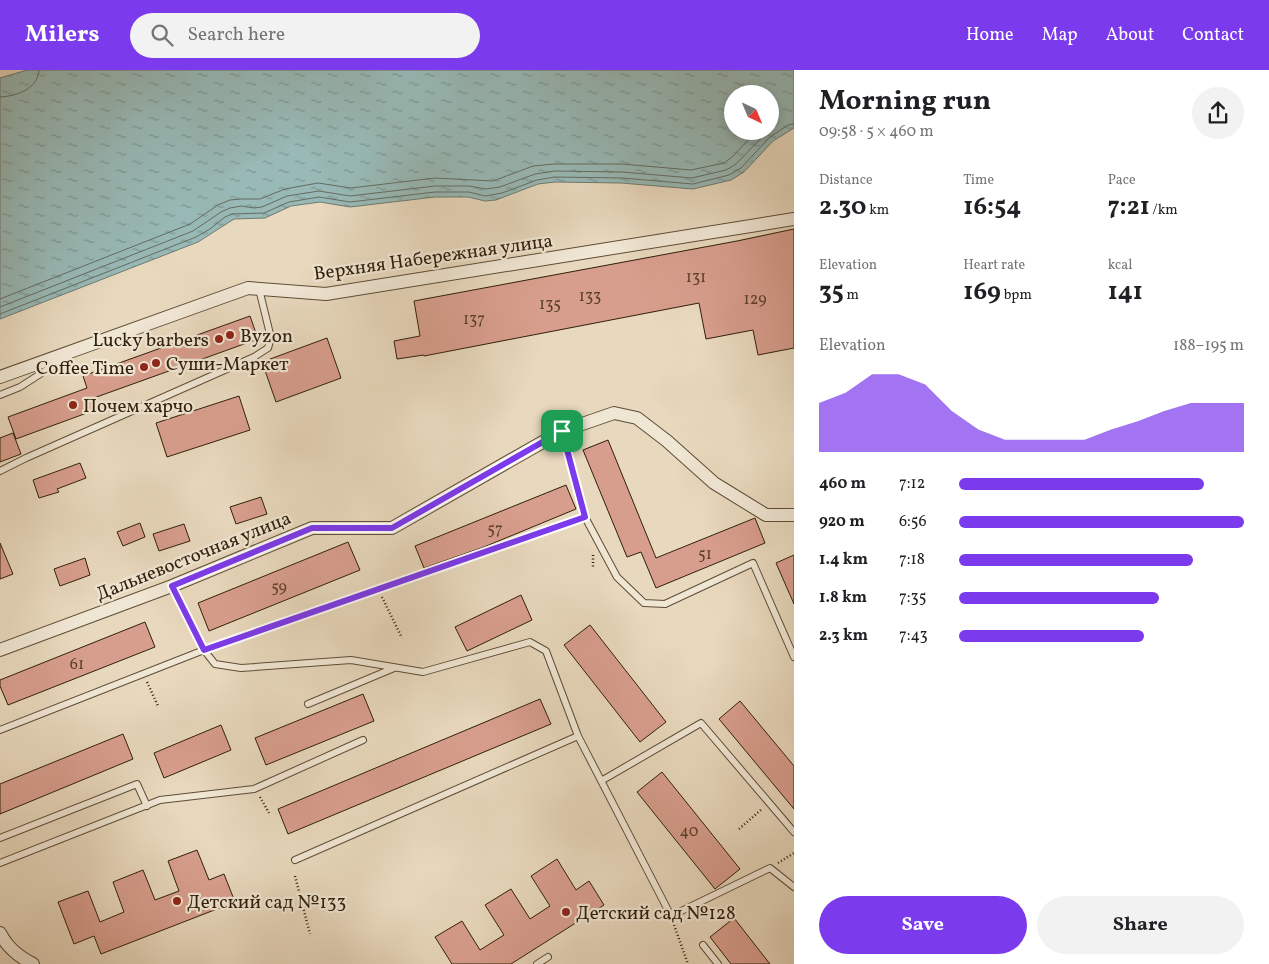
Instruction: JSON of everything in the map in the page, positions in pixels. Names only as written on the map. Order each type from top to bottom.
[{"type":"street","name":"Верхняя Набережная улица","points":[[0,377],[248,288],[326,294],[794,219]]},
{"type":"street","name":"Дальневосточная улица","points":[[0,650],[172,586],[312,528],[392,528],[562,431],[614,413],[637,418],[667,441],[714,483],[766,515],[794,515]]},
{"type":"street","points":[[0,933],[5,942],[19,956],[33,964]]},
{"type":"lane","points":[[0,471],[254,357],[268,348],[271,338],[259,289]]},
{"type":"lane","points":[[0,395],[20,387],[78,350]]},
{"type":"lane","points":[[562,431],[585,517],[618,577],[644,603],[665,604],[753,563],[794,656]]},
{"type":"lane","points":[[0,730],[204,650],[585,517]]},
{"type":"lane","points":[[172,586],[204,650],[215,664],[241,668],[351,660],[423,672],[530,642],[546,651],[578,736],[671,916],[770,868],[794,887]]},
{"type":"lane","points":[[308,704],[395,668]]},
{"type":"lane","points":[[602,781],[701,723],[794,832]]},
{"type":"lane","points":[[295,860],[578,736]]},
{"type":"lane","points":[[0,863],[160,800],[254,789],[363,740]]},
{"type":"lane","points":[[0,838],[137,784],[147,806]]},
{"type":"lane","points":[[703,945],[718,964]]},
{"type":"lane","points":[[536,964],[548,957]]},
{"type":"path","points":[[593,551],[594,568]]},
{"type":"path","points":[[378,589],[402,638]]},
{"type":"path","points":[[143,674],[158,706]]},
{"type":"path","points":[[254,789],[269,813]]},
{"type":"path","points":[[739,829],[769,803]]},
{"type":"path","points":[[770,868],[794,852]]},
{"type":"path","points":[[295,876],[310,934]]},
{"type":"path","points":[[671,916],[688,964]]},
{"type":"water","points":[[27,70],[794,70],[794,128],[779,137],[779,85],[724,85],[724,140],[775,140],[744,172],[731,180],[693,189],[621,183],[555,182],[538,184],[496,200],[485,201],[468,197],[435,197],[350,207],[320,202],[291,206],[265,218],[234,219],[198,242],[0,319],[0,78]]},
{"type":"building","points":[[794,229],[794,348],[758,355],[753,330],[706,339],[699,303],[424,356],[397,359],[394,341],[420,336],[414,301]]},
{"type":"building","points":[[250,316],[258,339],[91,399],[95,410],[16,439],[8,417],[87,388],[83,376]]},
{"type":"building","points":[[327,338],[341,378],[276,402],[262,362]]},
{"type":"building","points":[[239,396],[250,430],[167,457],[156,423]]},
{"type":"building","points":[[13,433],[21,454],[0,462],[0,438]]},
{"type":"building","points":[[608,440],[656,558],[755,518],[765,543],[656,588],[641,552],[627,557],[583,450]]},
{"type":"building","points":[[80,463],[86,478],[57,489],[59,492],[39,498],[33,480]]},
{"type":"building","points":[[566,485],[576,509],[484,547],[424,568],[415,546]]},
{"type":"building","points":[[261,497],[267,514],[236,524],[230,507]]},
{"type":"building","points":[[140,523],[145,537],[123,546],[117,532]]},
{"type":"building","points":[[184,524],[190,541],[159,551],[153,534]]},
{"type":"building","points":[[348,542],[360,570],[209,631],[198,603]]},
{"type":"building","points":[[0,543],[13,574],[0,579]]},
{"type":"building","points":[[794,555],[794,604],[776,563]]},
{"type":"building","points":[[85,558],[90,575],[60,586],[54,569]]},
{"type":"building","points":[[521,595],[532,620],[467,651],[455,627]]},
{"type":"building","points":[[145,622],[155,647],[8,705],[0,686],[0,680]]},
{"type":"building","points":[[590,625],[666,722],[640,742],[564,645]]},
{"type":"building","points":[[363,694],[374,721],[266,765],[255,738]]},
{"type":"building","points":[[540,699],[551,724],[288,834],[278,809]]},
{"type":"building","points":[[740,701],[794,766],[794,809],[719,719]]},
{"type":"building","points":[[221,725],[231,750],[164,778],[154,753]]},
{"type":"building","points":[[123,734],[133,759],[0,814],[0,784]]},
{"type":"building","points":[[662,772],[740,869],[715,889],[637,792]]},
{"type":"building","name":"Детский сад №133","points":[[197,850],[209,880],[224,874],[235,902],[101,954],[94,936],[74,944],[58,902],[88,891],[100,922],[124,912],[113,882],[143,870],[155,900],[179,891],[168,861]]},
{"type":"building","name":"Детский сад №128","points":[[557,859],[576,890],[589,881],[604,905],[511,964],[452,964],[435,937],[462,921],[480,950],[504,935],[485,905],[511,889],[530,919],[550,906],[531,876]]},
{"type":"building","points":[[734,918],[770,964],[731,964],[710,937]]},
{"type":"place","name":"Byzon","points":[[230,335]]},
{"type":"place","name":"Lucky barbers","points":[[219,339]]},
{"type":"place","name":"Суши-Маркет","points":[[156,363]]},
{"type":"place","name":"Coffee Time","points":[[144,367]]},
{"type":"place","name":"Почем харчо","points":[[73,405]]},
{"type":"place","name":"Детский сад №133","points":[[177,901]]},
{"type":"place","name":"Детский сад №128","points":[[566,912]]},
{"type":"route","points":[[562,431],[585,517],[204,650],[172,586],[312,528],[392,528],[562,431]]}]
